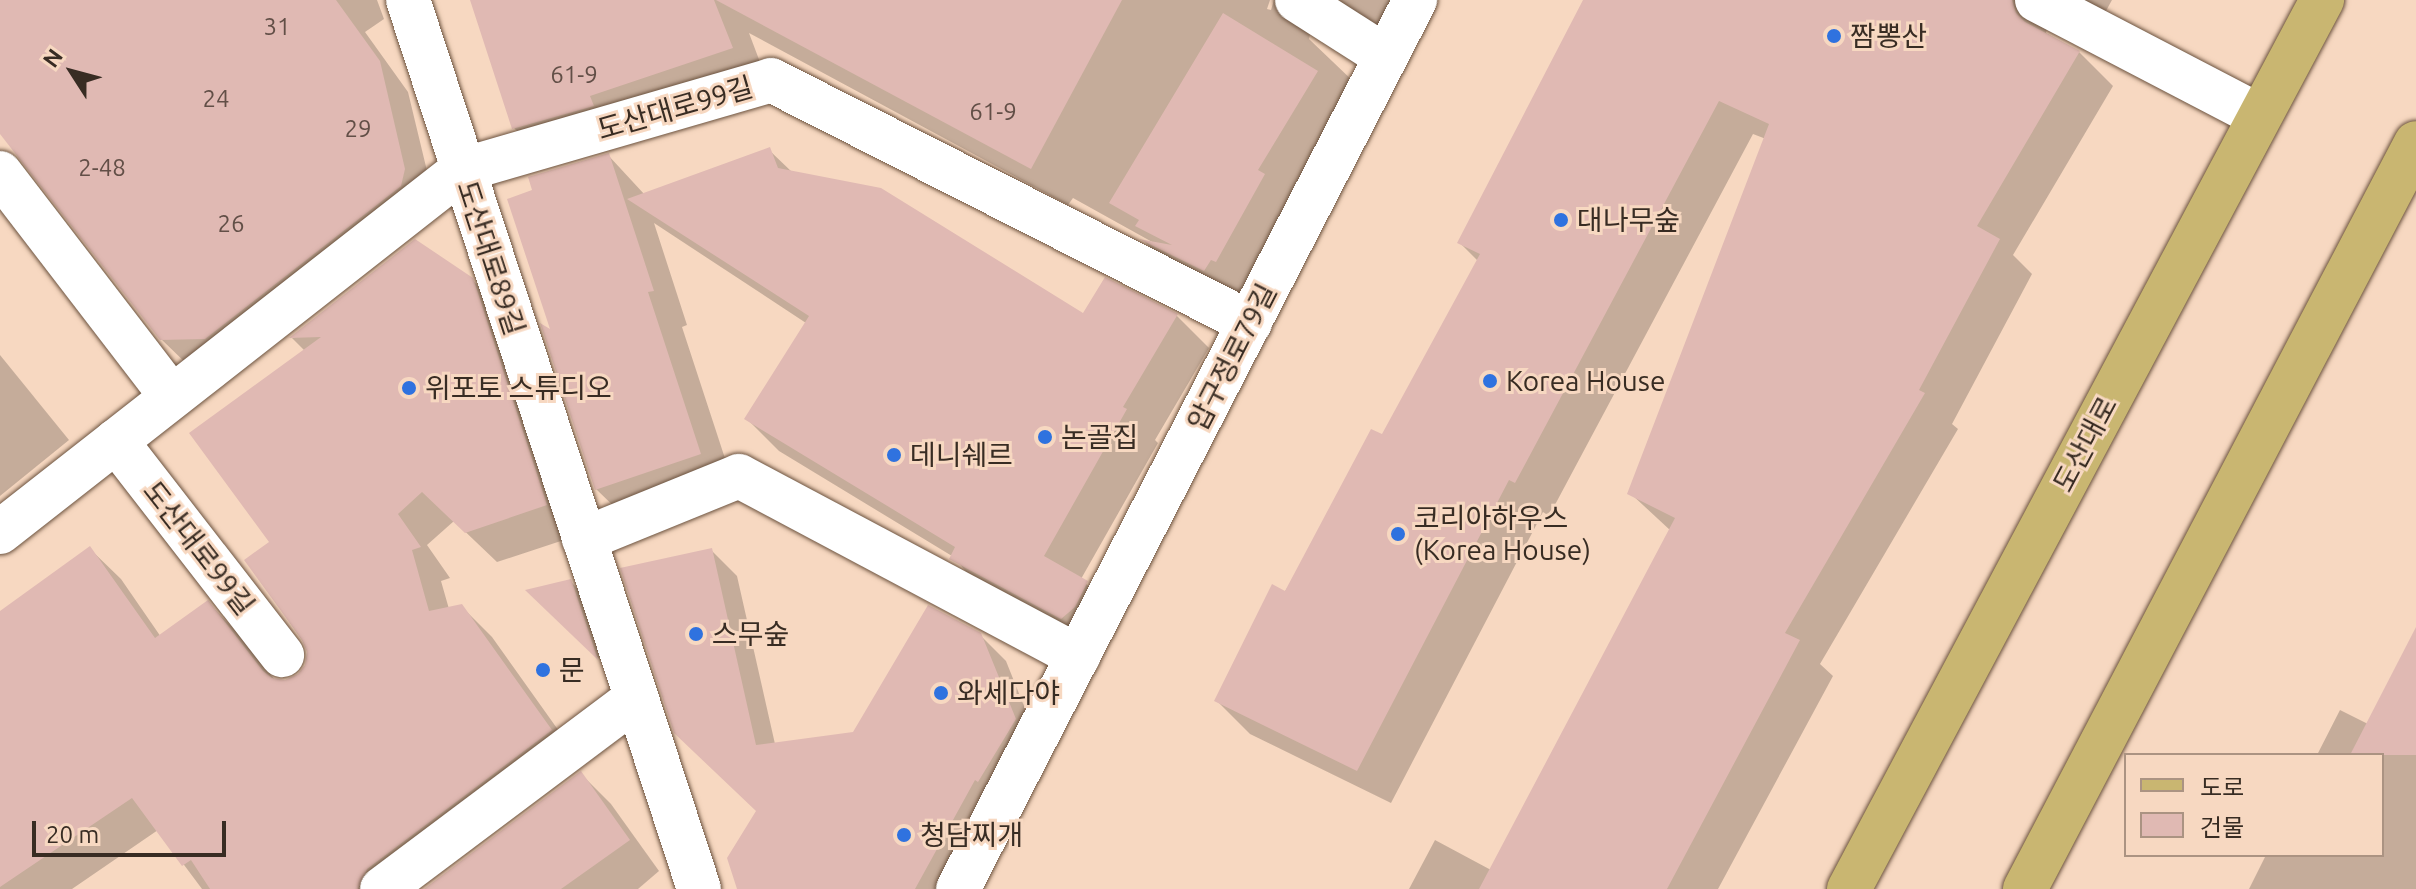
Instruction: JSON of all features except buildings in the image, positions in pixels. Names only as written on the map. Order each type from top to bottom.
[{"type":"main road","name":"도산대로","points":[[1849,889],[2322,0]]},
{"type":"main road","points":[[2025,889],[2406,185],[2416,143]]},
{"type":"street","name":"도산대로89길","points":[[408,0],[699,889]]},
{"type":"street","points":[[1297,0],[1385,56]]},
{"type":"street","name":"압구정로79길","points":[[958,889],[1415,0]]},
{"type":"street","points":[[2037,0],[2260,116]]},
{"type":"street","name":"도산대로99길","points":[[0,532],[462,170],[771,80],[1250,323]]},
{"type":"street","points":[[0,173],[172,397]]},
{"type":"street","name":"도산대로99길","points":[[116,441],[282,655]]},
{"type":"street","points":[[584,539],[739,476],[1078,656]]},
{"type":"street","points":[[382,889],[635,699]]},
{"type":"place","name":"짬뽕산","points":[[1834,36]]},
{"type":"place","name":"대나무숲","points":[[1561,220]]},
{"type":"place","name":"Korea House","points":[[1490,381]]},
{"type":"place","name":"위포토 스튜디오","points":[[409,388]]},
{"type":"place","name":"논골집","points":[[1045,437]]},
{"type":"place","name":"데니쉐르","points":[[894,455]]},
{"type":"place","name":"코리아하우스 (Korea House)","points":[[1398,534]]},
{"type":"place","name":"스무숲","points":[[696,634]]},
{"type":"place","name":"문","points":[[543,670]]},
{"type":"place","name":"와세다야","points":[[941,693]]},
{"type":"place","name":"청담찌개","points":[[904,835]]}]
